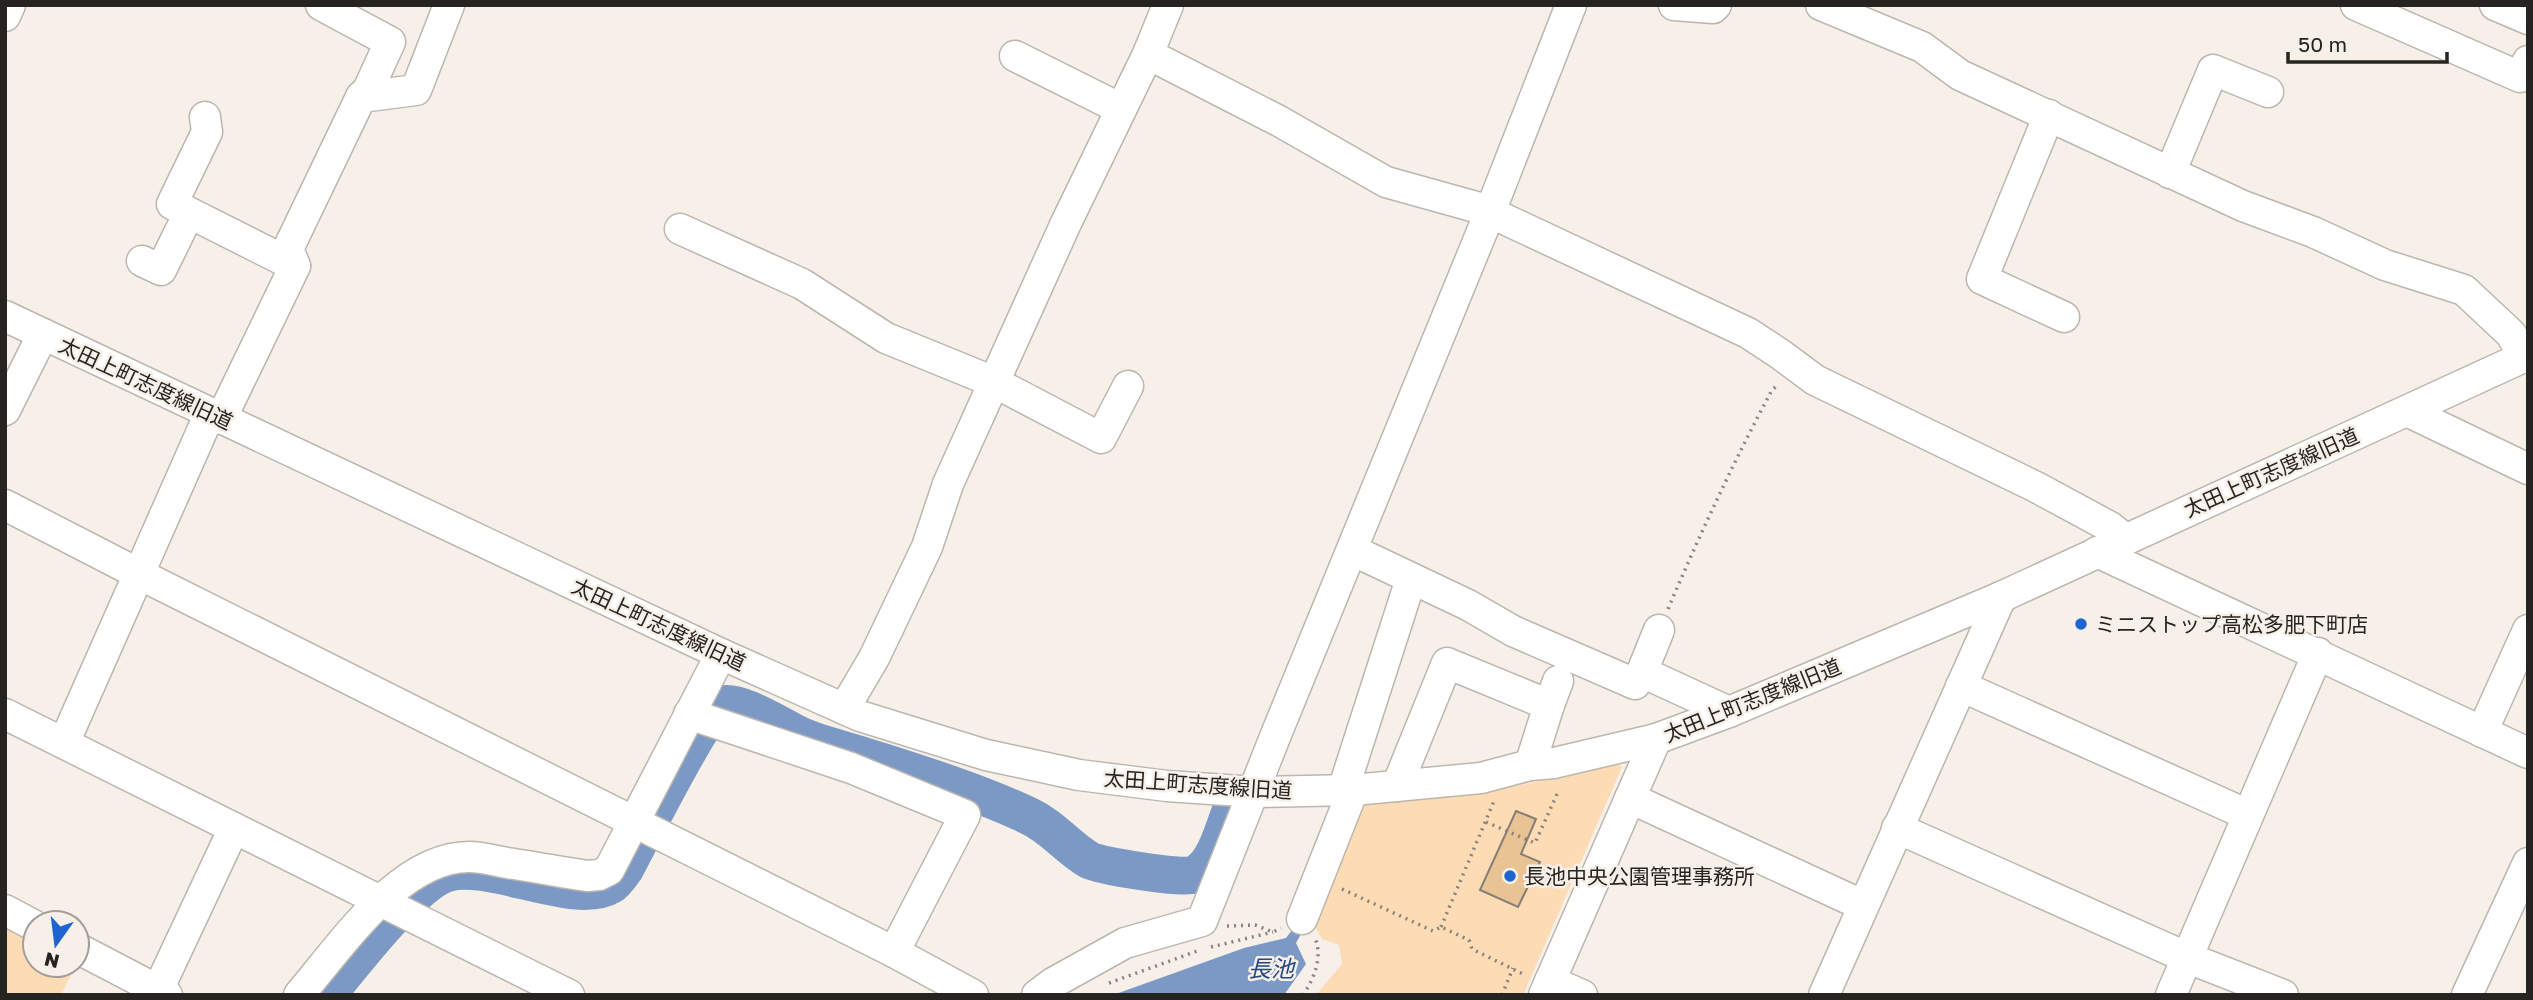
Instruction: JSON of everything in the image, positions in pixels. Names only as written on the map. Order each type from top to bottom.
[{"type":"street","points":[[5,16],[10,5]]},
{"type":"street","points":[[295,266],[288,249],[390,42],[321,5]]},
{"type":"street","points":[[361,97],[416,90],[449,5]]},
{"type":"street","points":[[844,709],[874,658],[921,559],[948,484],[1148,54],[1167,5]]},
{"type":"street","points":[[1037,995],[1053,983],[1125,943],[1202,921],[1352,550],[1480,208],[1572,5]]},
{"type":"street","points":[[1674,5],[1713,8],[1716,5]]},
{"type":"street","points":[[1821,5],[1922,47],[1960,75],[2243,206],[2313,232],[2385,265],[2464,290],[2511,334],[2526,356]]},
{"type":"street","points":[[2356,5],[2520,77],[2528,61]]},
{"type":"street","points":[[2495,5],[2528,19]]},
{"type":"street","points":[[1148,54],[1279,121],[1386,182],[1480,208],[1748,334],[1815,380],[2036,487],[2110,527],[2125,539]]},
{"type":"street","points":[[1015,56],[1121,109]]},
{"type":"street","points":[[2170,173],[2217,61],[2267,92]]},
{"type":"street","points":[[2049,115],[1982,279],[2064,317]]},
{"type":"street","points":[[205,117],[207,132],[172,204],[295,266]]},
{"type":"street","points":[[142,261],[161,270],[190,213]]},
{"type":"street","points":[[680,229],[802,284],[887,338],[994,382],[1101,438],[1128,386]]},
{"type":"street","points":[[64,743],[139,574],[215,416],[295,266]]},
{"type":"street","name":"太田上町志度線旧道","points":[[5,316],[721,654],[844,709],[986,755],[1079,775],[1167,786],[1255,792],[1348,790],[1481,778],[1656,739],[1729,712],[2001,597],[2526,356]]},
{"type":"street","points":[[5,410],[43,334]]},
{"type":"street","points":[[2407,411],[2528,469]]},
{"type":"street","points":[[7,511],[139,574],[894,952],[973,995]]},
{"type":"street","points":[[1352,550],[1468,605],[1513,632],[1635,684],[1659,630]]},
{"type":"street","points":[[2097,552],[2528,753]]},
{"type":"street","points":[[1302,919],[1348,790],[1411,579]]},
{"type":"street","points":[[1824,995],[2001,597]]},
{"type":"street","points":[[2482,732],[2528,630]]},
{"type":"street","points":[[2171,995],[2318,653]]},
{"type":"street","points":[[299,995],[394,908],[414,873],[450,858],[471,857],[587,876],[599,875],[609,870],[643,827],[701,718],[721,654]]},
{"type":"street","points":[[1397,786],[1437,659],[1554,693],[1530,765]]},
{"type":"street","points":[[1642,672],[1729,712]]},
{"type":"street","points":[[1961,686],[2248,816]]},
{"type":"street","points":[[5,714],[569,995]]},
{"type":"street","points":[[701,718],[852,768],[965,815],[894,952]]},
{"type":"street","points":[[1581,995],[1541,984],[1656,739]]},
{"type":"street","points":[[1630,798],[1862,905]]},
{"type":"street","points":[[91,955],[162,992],[234,828]]},
{"type":"street","points":[[1897,828],[2188,958],[2283,995]]},
{"type":"street","points":[[2468,995],[2528,863]]},
{"type":"street","points":[[5,910],[21,919]]},
{"type":"path","points":[[1659,630],[1741,448],[1772,390],[1797,367]]},
{"type":"path","points":[[1486,822],[1535,843],[1558,792]]},
{"type":"path","points":[[1318,878],[1433,931],[1441,927],[1495,800]]},
{"type":"path","points":[[1107,984],[1213,946],[1273,932],[1302,919],[1312,930],[1319,954],[1310,985],[1303,995]]},
{"type":"path","points":[[1202,921],[1220,926],[1255,925],[1273,932]]},
{"type":"path","points":[[1441,927],[1469,940],[1472,949],[1541,984]]},
{"type":"path","points":[[1502,995],[1513,968]]},
{"type":"shaded area","points":[[1618,763],[1622,767],[1523,995],[1316,995],[1342,964],[1339,945],[1322,939],[1309,916],[1353,806],[1499,790]]},
{"type":"shaded area","points":[[5,923],[21,932],[21,979],[69,979],[61,995],[5,995]]},
{"type":"water","name":"長池","points":[[1292,930],[1301,934],[1296,943],[1306,964],[1284,995],[1113,995],[1244,948],[1286,938]]},
{"type":"building","name":"長池中央公園管理事務所","points":[[1516,811],[1536,819],[1521,854],[1540,862],[1518,907],[1480,890]]},
{"type":"waterway","points":[[327,995],[401,908],[433,880],[447,873],[485,872],[577,891],[596,890],[613,884],[625,869],[700,731],[721,705],[737,705],[807,739],[930,777],[1010,807],[1046,826],[1089,860],[1109,865],[1158,874],[1193,875],[1208,864],[1218,846],[1232,808]]},
{"type":"place","name":"ミニストップ高松多肥下町店","points":[[2081,624]]},
{"type":"place","name":"長池中央公園管理事務所","points":[[1510,876]]}]
